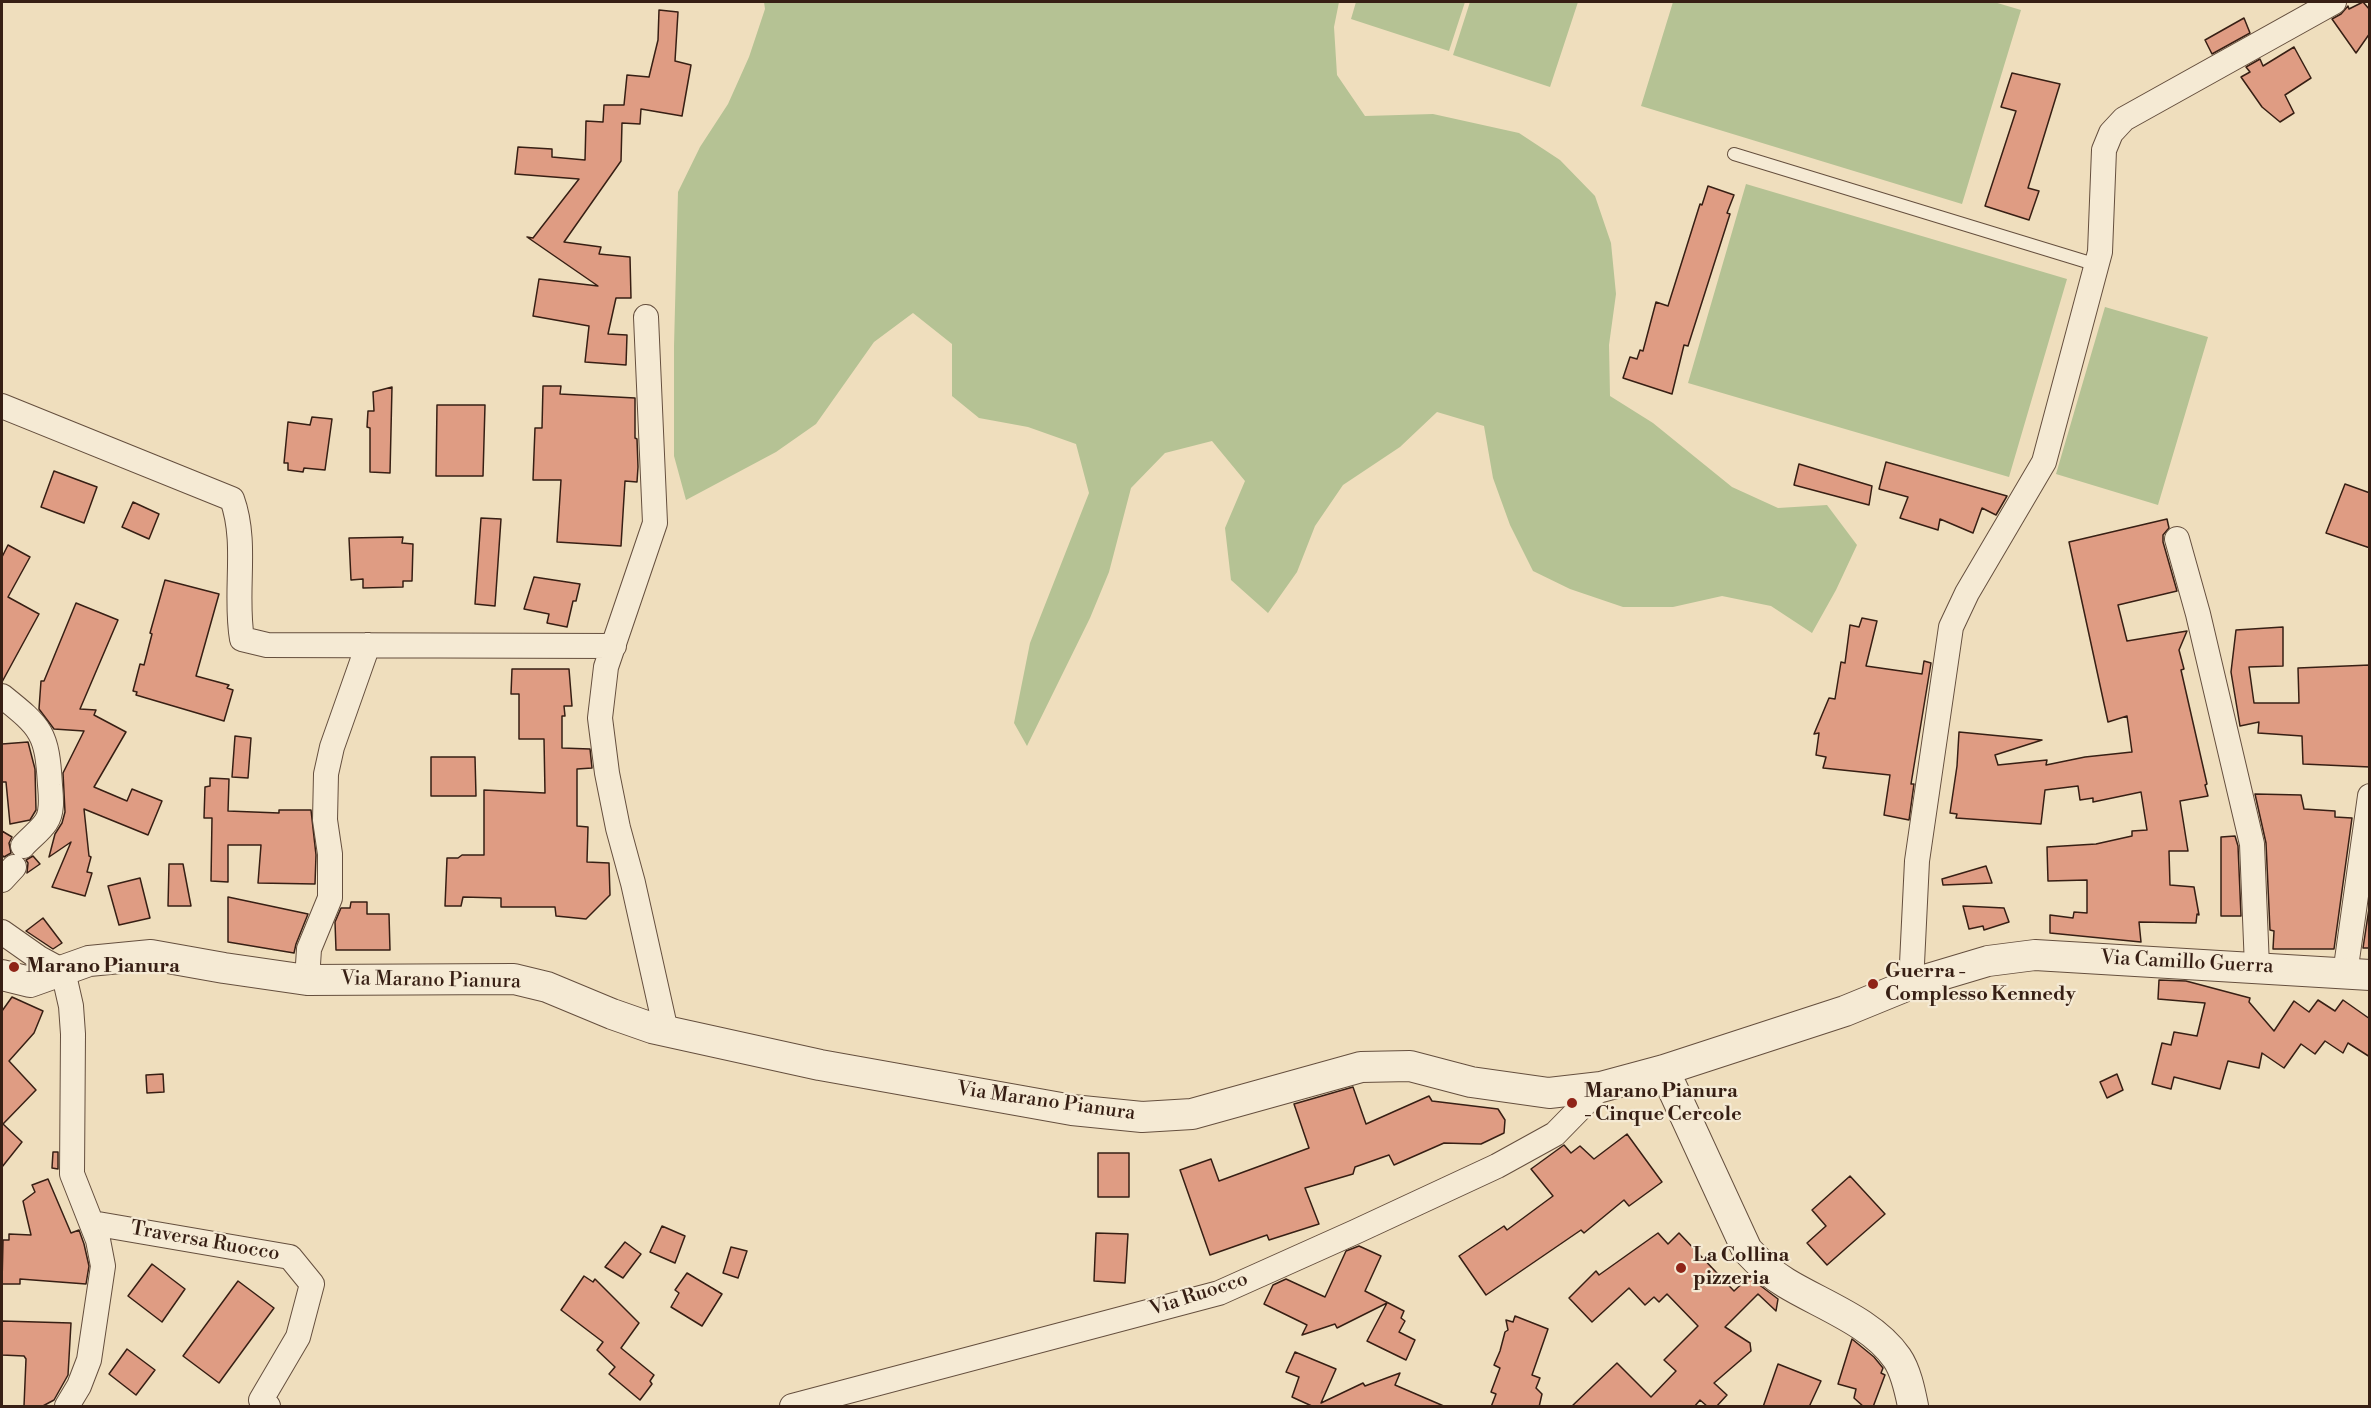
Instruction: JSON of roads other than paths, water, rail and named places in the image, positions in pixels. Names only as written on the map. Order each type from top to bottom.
[{"type":"street","points":[[1911,984],[1917,861],[1951,627],[1966,593],[2044,462],[2100,252],[2102,168],[2104,150],[2111,133],[2124,119],[2334,2]]},
{"type":"street","points":[[646,318],[656,523],[606,668],[600,718],[607,772],[618,828],[633,883],[666,1031]]},
{"type":"street","points":[[2,406],[232,499],[239,518],[239,621],[242,639],[267,645],[614,646]]},
{"type":"street","points":[[2177,539],[2199,614],[2252,844],[2257,967]]},
{"type":"street","points":[[307,980],[309,949],[330,898],[330,854],[325,820],[326,774],[332,747],[368,645]]},
{"type":"street","points":[[2,696],[26,716],[41,733],[48,752],[51,811],[47,821],[13,864]]},
{"type":"street","points":[[2357,974],[2370,796]]},
{"type":"street","points":[[5,932],[39,958],[63,971],[71,1006],[73,1034],[72,1174],[98,1240],[103,1266],[89,1360],[79,1386],[67,1407]]},
{"type":"street","name":"Via Marano Pianura","points":[[2,975],[30,982],[89,961],[151,955],[307,980],[514,979],[547,987],[612,1014],[666,1031],[843,1069],[1072,1110],[1142,1117],[1192,1114],[1361,1067],[1410,1066],[1472,1082],[1549,1093],[1601,1087],[1664,1070]]},
{"type":"street","name":"Via Camillo Guerra","points":[[1664,1070],[1845,1011],[1911,984],[1988,961],[2040,955],[2357,974]]},
{"type":"street","points":[[1664,1070],[1747,1250],[1784,1282],[1870,1331],[1897,1359],[1909,1389],[1913,1407]]},
{"type":"street","name":"Via Ruocco","points":[[792,1407],[1219,1293],[1355,1233],[1497,1166],[1555,1134],[1601,1087]]},
{"type":"street","name":"Traversa Ruocco","points":[[92,1223],[290,1257],[312,1284],[298,1337],[261,1400],[268,1407]]},
{"type":"lane","points":[[1734,154],[2097,265]]},
{"type":"place","name":"Marano Pianura","points":[[14,967]]},
{"type":"place","name":"Guerra - Complesso Kennedy","points":[[1873,984]]},
{"type":"place","name":"Marano Pianura - Cinque Cercole","points":[[1572,1103]]},
{"type":"place","name":"La Collina pizzeria","points":[[1681,1268]]}]
